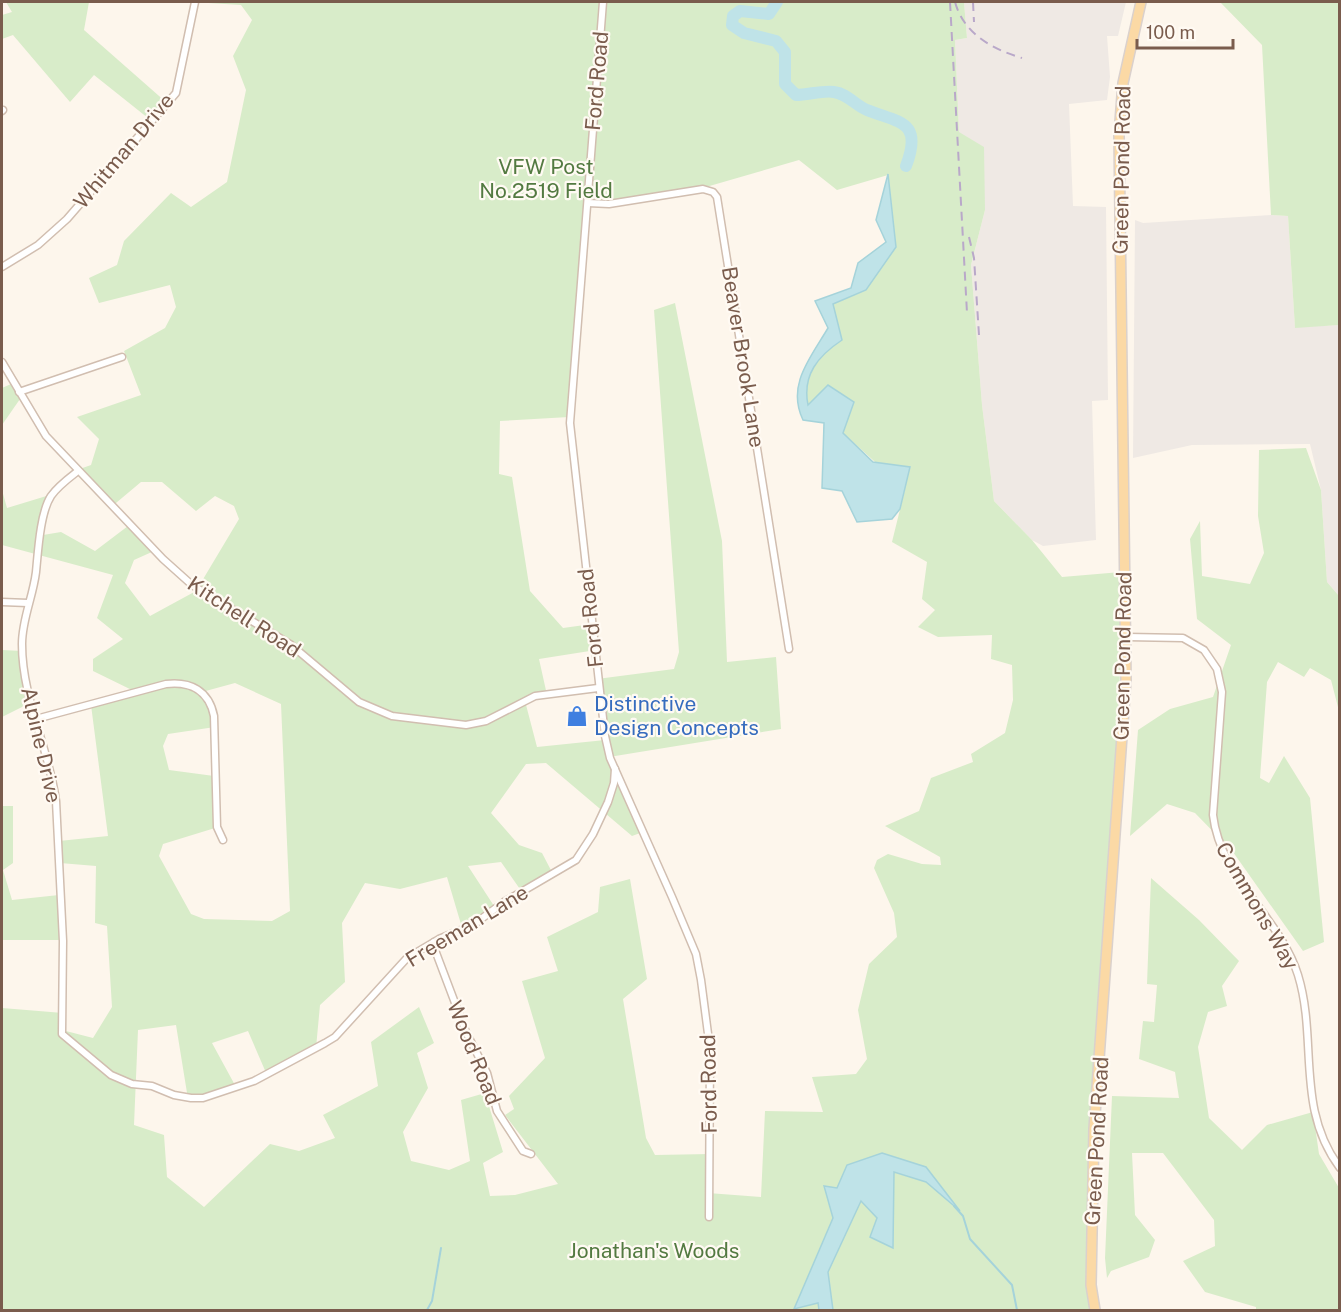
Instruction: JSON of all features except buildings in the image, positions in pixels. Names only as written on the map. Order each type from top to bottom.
[{"type":"main road","name":"Green Pond Road","points":[[1095,1311],[1091,1285],[1094,1129],[1125,724],[1127,636],[1123,537],[1119,135],[1123,83],[1141,2]]},
{"type":"street","name":"Whitman Drive","points":[[2,267],[38,245],[67,219],[176,93],[195,2]]},
{"type":"street","name":"Ford Road","points":[[603,2],[588,203],[572,372],[570,423],[605,736],[615,769],[696,954],[701,980],[710,1049],[709,1217]]},
{"type":"street","name":"Beaver Brook Lane","points":[[588,203],[609,204],[703,189],[713,192],[717,197],[789,649]]},
{"type":"street","points":[[19,392],[122,357]]},
{"type":"street","name":"Kitchell Road","points":[[2,362],[46,436],[163,559],[192,585],[279,636],[350,697],[380,712],[418,720],[476,724],[535,696],[598,688]]},
{"type":"street","name":"Alpine Drive","points":[[62,1034],[63,941],[56,801],[25,680],[22,629],[36,575],[46,509],[51,496],[78,471]]},
{"type":"street","points":[[2,602],[28,603]]},
{"type":"street","name":"Commons Way","points":[[1127,636],[1183,638],[1204,650],[1217,669],[1222,692],[1213,815],[1216,835],[1228,862],[1293,962],[1301,991],[1315,1117],[1325,1144],[1340,1168]]},
{"type":"street","points":[[36,718],[166,684],[186,684],[198,688],[209,701],[214,716],[217,827],[223,840]]},
{"type":"street","name":"Freeman Lane","points":[[62,1034],[111,1075],[182,1098],[203,1098],[254,1081],[335,1037],[407,958],[434,942],[473,925],[504,902],[576,860],[593,834],[608,802],[614,783],[615,769]]},
{"type":"street","name":"Wood Road","points":[[434,942],[457,1010],[487,1073],[497,1111],[523,1151],[531,1154]]},
{"type":"shaded area","points":[[964,2],[1126,2],[1118,36],[1107,36],[1110,77],[1107,100],[1069,104],[1073,206],[1106,207],[1108,400],[1092,401],[1096,540],[1043,546],[1032,540],[994,501],[982,405],[971,265],[985,210],[959,132],[955,40],[967,38]]},
{"type":"shaded area","points":[[1271,215],[1288,216],[1295,327],[1339,325],[1339,596],[1327,582],[1321,490],[1310,444],[1192,445],[1133,458],[1135,220],[1143,223]]},
{"type":"green space","points":[[6,2],[89,2],[84,30],[167,103],[153,122],[94,75],[70,102],[13,35],[2,39],[2,15],[12,12]]},
{"type":"green space","points":[[192,2],[964,2],[967,38],[955,40],[959,132],[984,147],[985,210],[971,265],[982,405],[994,501],[1032,540],[1062,577],[1121,572],[1114,804],[1088,1172],[1087,1242],[1091,1310],[833,1310],[828,1272],[861,1200],[877,1218],[893,1247],[893,1172],[926,1182],[957,1208],[926,1167],[882,1153],[837,1188],[824,1186],[840,1204],[825,1265],[826,1310],[2,1310],[2,1008],[63,1013],[62,1030],[93,1038],[112,1007],[107,926],[95,923],[96,866],[60,863],[59,841],[108,836],[91,705],[138,693],[93,671],[93,659],[123,639],[97,618],[113,575],[2,545],[2,490],[7,508],[53,494],[43,535],[61,532],[95,551],[128,526],[154,551],[134,560],[125,583],[150,616],[196,591],[239,519],[234,506],[215,496],[196,511],[162,482],[141,482],[110,508],[74,471],[91,465],[99,439],[77,417],[141,395],[124,351],[165,328],[176,307],[170,285],[99,303],[89,278],[117,265],[124,241],[171,193],[191,207],[227,182],[246,90],[233,56],[252,20],[241,5]],"holes":[[[799,160],[837,190],[888,175],[896,247],[866,290],[833,304],[842,340],[825,353],[814,367],[808,385],[808,406],[828,385],[854,402],[843,433],[905,489],[892,542],[927,562],[922,599],[935,610],[918,627],[938,637],[992,635],[991,659],[1012,665],[1013,700],[1005,733],[971,754],[973,762],[931,778],[919,811],[885,826],[940,857],[941,865],[922,864],[888,854],[877,860],[874,868],[894,913],[897,937],[869,964],[858,1010],[867,1059],[856,1074],[812,1077],[823,1112],[765,1111],[761,1197],[708,1193],[710,1154],[655,1155],[646,1138],[623,999],[647,979],[630,879],[600,887],[598,912],[547,937],[558,971],[522,981],[545,1058],[509,1096],[514,1109],[505,1115],[558,1184],[515,1195],[490,1196],[483,1163],[503,1152],[485,1093],[461,1100],[470,1161],[449,1170],[411,1161],[403,1132],[428,1088],[417,1053],[434,1043],[419,1007],[371,1042],[378,1086],[323,1115],[335,1138],[299,1151],[270,1144],[204,1207],[167,1177],[164,1135],[134,1125],[138,1030],[176,1025],[188,1099],[236,1087],[212,1043],[248,1031],[267,1075],[316,1048],[320,1005],[345,982],[342,923],[365,883],[400,889],[447,877],[463,931],[496,909],[468,866],[501,862],[522,892],[554,876],[542,853],[519,845],[491,813],[526,764],[546,763],[632,836],[643,832],[609,757],[781,729],[776,657],[727,662],[722,541],[675,303],[654,310],[679,652],[674,669],[597,679],[605,740],[537,747],[525,701],[547,695],[539,659],[596,650],[592,624],[563,628],[530,591],[512,477],[499,474],[500,421],[569,417],[586,204],[706,187]],[[235,683],[281,704],[290,911],[272,921],[204,919],[191,914],[159,856],[163,844],[215,828],[214,776],[169,770],[163,746],[168,734],[215,727],[202,692]]]},
{"type":"green space","points":[[1220,2],[1339,2],[1339,325],[1295,328],[1288,216],[1271,215],[1262,45]]},
{"type":"green space","points":[[11,384],[20,399],[2,425],[2,388]]},
{"type":"green space","points":[[1306,448],[1321,490],[1327,582],[1339,596],[1339,711],[1331,680],[1310,668],[1304,677],[1278,662],[1267,682],[1260,778],[1269,783],[1284,756],[1310,798],[1324,942],[1303,951],[1233,852],[1195,813],[1167,804],[1130,836],[1138,730],[1170,709],[1213,697],[1231,645],[1197,619],[1190,539],[1200,521],[1202,576],[1250,584],[1264,553],[1258,516],[1259,450]]},
{"type":"green space","points":[[2,650],[22,651],[30,703],[2,717]]},
{"type":"green space","points":[[2,806],[13,806],[13,863],[3,870],[12,900],[59,895],[61,940],[2,940]]},
{"type":"green space","points":[[1151,878],[1199,920],[1239,961],[1222,986],[1227,1006],[1208,1012],[1198,1047],[1209,1118],[1242,1150],[1267,1125],[1313,1112],[1319,1154],[1339,1188],[1339,1310],[1256,1310],[1256,1307],[1205,1292],[1183,1261],[1215,1246],[1214,1220],[1163,1153],[1132,1153],[1135,1215],[1155,1240],[1149,1257],[1111,1271],[1107,1278],[1105,1258],[1112,1096],[1179,1098],[1175,1072],[1139,1059],[1143,1021],[1154,1022],[1157,985],[1147,984]]},
{"type":"water","points":[[888,174],[896,247],[866,290],[833,304],[842,340],[819,360],[807,384],[808,405],[828,385],[854,402],[843,433],[873,462],[910,467],[900,509],[892,519],[857,522],[842,491],[822,488],[824,423],[803,420],[798,407],[797,395],[808,361],[828,328],[815,301],[851,288],[858,263],[886,242],[876,220]]},
{"type":"water","points":[[882,1153],[926,1167],[960,1211],[926,1182],[894,1172],[893,1248],[870,1237],[877,1218],[861,1201],[828,1272],[833,1310],[819,1310],[818,1303],[794,1309],[833,1218],[824,1186],[837,1188],[847,1165]]},
{"type":"waterway","points":[[777,2],[769,14],[740,11],[733,16],[732,25],[744,33],[776,41],[785,52],[785,84],[796,95],[839,93],[867,110],[905,126],[912,140],[906,166]]},
{"type":"waterway","points":[[954,1206],[963,1216],[970,1239],[1012,1285],[1017,1310]]},
{"type":"waterway","points":[[427,1310],[432,1301],[441,1248]]},
{"type":"railway","points":[[950,2],[967,313]]},
{"type":"railway","points":[[955,2],[965,23],[981,39],[1000,50],[1022,58]]},
{"type":"railway","points":[[973,2],[974,22]]},
{"type":"railway","points":[[969,237],[974,258],[979,335]]},
{"type":"place","name":"Distinctive Design Concepts","points":[[577,716]]},
{"type":"park label","name":"VFW Post No.2519 Field","points":[[546,179]]},
{"type":"park label","name":"Jonathan's Woods","points":[[654,1251]]}]
